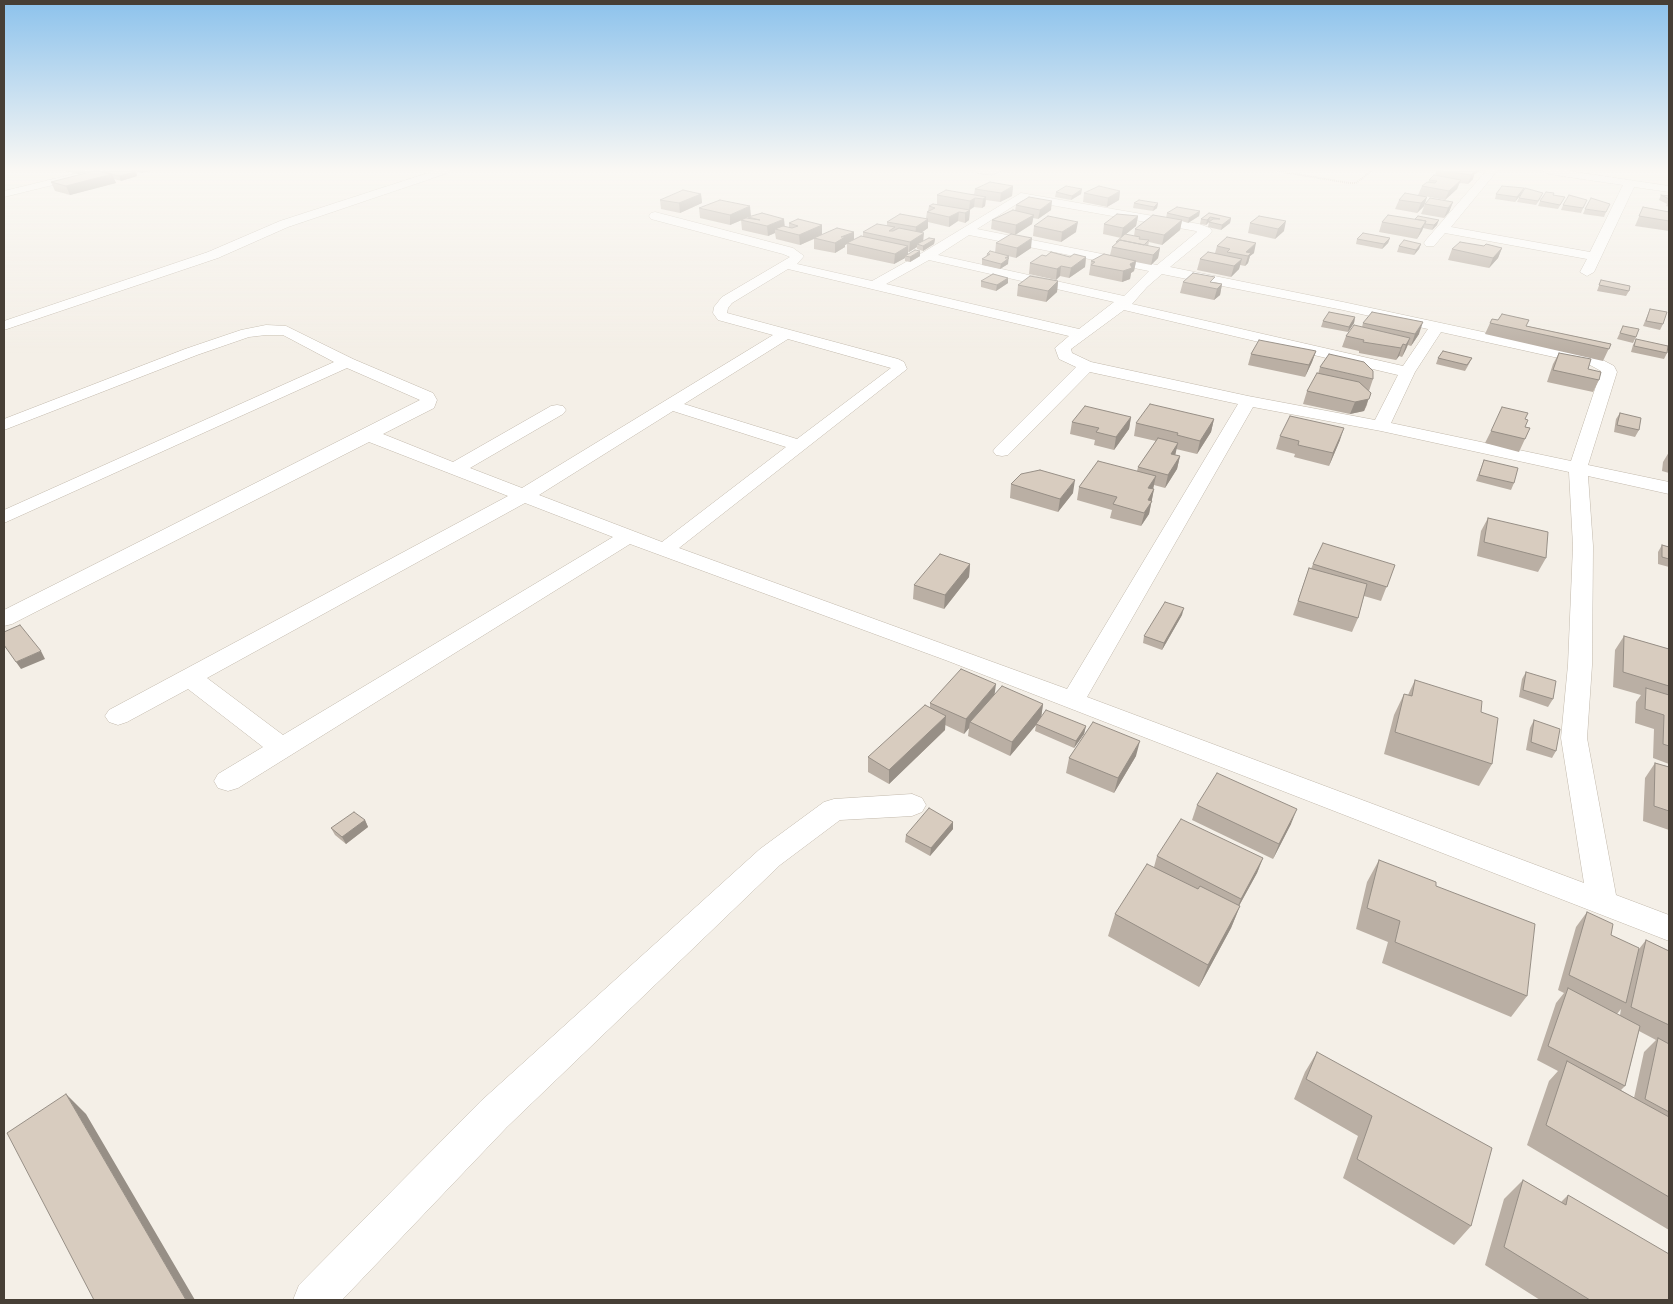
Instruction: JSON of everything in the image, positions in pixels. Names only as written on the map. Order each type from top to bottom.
[{"type":"street","points":[[4,326],[213,255],[266,232]]},
{"type":"street","points":[[664,550],[899,369],[898,365],[892,362],[723,317],[720,312],[721,307],[733,295],[796,259],[797,256],[794,253],[715,232]]},
{"type":"street","points":[[873,286],[967,232]]},
{"type":"street","points":[[972,232],[1595,361],[1608,369],[1609,372],[1578,468],[1583,546],[1580,666],[1574,738],[1602,902]]},
{"type":"street","points":[[1205,232],[1142,284],[1123,303],[1083,335],[1063,348],[1065,356],[1086,366],[1248,401],[1381,426],[1669,488]]},
{"type":"street","points":[[1430,243],[1440,232]]},
{"type":"street","points":[[1459,232],[1593,256]]},
{"type":"street","points":[[1587,272],[1605,232]]},
{"type":"street","points":[[927,256],[1408,372]]},
{"type":"street","points":[[786,265],[1083,335]]},
{"type":"street","points":[[1381,426],[1408,372],[1437,327]]},
{"type":"street","points":[[4,425],[191,352],[246,333],[266,330],[286,330],[347,362],[427,397],[429,400],[428,404],[368,435],[4,619]]},
{"type":"street","points":[[118,716],[525,495],[785,334]]},
{"type":"street","points":[[4,517],[347,362]]},
{"type":"street","points":[[1002,451],[1086,366]]},
{"type":"street","points":[[1072,700],[1248,401]]},
{"type":"street","points":[[671,404],[800,446]]},
{"type":"street","points":[[454,468],[557,410]]},
{"type":"street","points":[[368,435],[664,550],[1072,700],[1669,928]]},
{"type":"street","points":[[228,781],[629,536]]},
{"type":"street","points":[[189,677],[282,748]]},
{"type":"street","points":[[314,1300],[494,1114],[770,857],[834,810],[912,805]]},
{"type":"building","points":[[786,232],[806,232],[799,235]]},
{"type":"building","points":[[828,232],[854,232],[841,237],[845,237],[835,243],[814,238]]},
{"type":"building","points":[[863,232],[918,232],[924,233],[910,242]]},
{"type":"building","points":[[1149,232],[1168,232],[1164,235]]},
{"type":"building","points":[[1363,233],[1390,238],[1384,244],[1357,239]]},
{"type":"building","points":[[1011,234],[1032,238],[1017,248],[996,243]]},
{"type":"building","points":[[1125,234],[1149,240],[1144,245],[1120,240],[1116,242]]},
{"type":"building","points":[[861,236],[908,246],[895,254],[847,243]]},
{"type":"building","points":[[1227,237],[1256,243],[1246,252],[1251,253],[1248,256],[1227,252],[1230,249],[1217,246]]},
{"type":"building","points":[[929,238],[935,239],[923,246],[917,244]]},
{"type":"building","points":[[1120,240],[1160,248],[1153,255],[1112,247]]},
{"type":"building","points":[[1404,240],[1421,244],[1416,250],[1399,246]]},
{"type":"building","points":[[1460,242],[1484,246],[1486,244],[1502,248],[1493,258],[1452,249]]},
{"type":"building","points":[[915,250],[920,251],[910,257],[905,256]]},
{"type":"building","points":[[990,251],[1009,256],[1005,258],[1009,258],[1001,264],[982,259],[990,254],[987,254]]},
{"type":"building","points":[[1051,252],[1070,257],[1074,254],[1086,257],[1071,268],[1061,266],[1057,269],[1030,263],[1042,255],[1046,256]]},
{"type":"building","points":[[1208,252],[1242,259],[1234,266],[1200,259]]},
{"type":"building","points":[[1104,254],[1136,261],[1130,264],[1132,268],[1123,271],[1091,265],[1095,262],[1091,261]]},
{"type":"building","points":[[1193,273],[1215,277],[1210,282],[1222,284],[1217,289],[1183,282]]},
{"type":"building","points":[[993,274],[1008,278],[997,285],[981,281]]},
{"type":"building","points":[[1030,276],[1058,281],[1048,291],[1018,285]]},
{"type":"building","points":[[1601,280],[1630,286],[1629,291],[1599,285]]},
{"type":"building","points":[[1650,309],[1667,312],[1663,324],[1646,321]]},
{"type":"building","points":[[1329,312],[1355,317],[1349,327],[1323,321]]},
{"type":"building","points":[[1372,312],[1423,322],[1415,334],[1363,323]]},
{"type":"building","points":[[1502,314],[1529,320],[1526,326],[1611,344],[1609,349],[1490,323],[1492,319],[1498,320]]},
{"type":"building","points":[[1354,325],[1410,338],[1406,345],[1403,344],[1401,348],[1363,342],[1364,340],[1346,336]]},
{"type":"building","points":[[1623,326],[1639,329],[1636,337],[1620,333]]},
{"type":"building","points":[[1636,339],[1668,346],[1667,353],[1634,346]]},
{"type":"building","points":[[1259,340],[1316,351],[1309,365],[1251,354]]},
{"type":"building","points":[[1443,351],[1472,358],[1467,365],[1438,358]]},
{"type":"building","points":[[1559,353],[1591,359],[1588,369],[1601,372],[1599,380],[1553,370]]},
{"type":"building","points":[[1329,354],[1364,362],[1373,371],[1373,379],[1320,367]]},
{"type":"building","points":[[1317,373],[1359,382],[1371,393],[1369,399],[1355,402],[1307,391]]},
{"type":"building","points":[[1150,404],[1214,419],[1200,441],[1177,435],[1178,433],[1136,423]]},
{"type":"building","points":[[1085,406],[1131,417],[1116,437],[1096,432],[1099,428],[1072,422]]},
{"type":"building","points":[[1502,407],[1528,413],[1525,419],[1528,420],[1525,427],[1530,428],[1525,439],[1491,431]]},
{"type":"building","points":[[1620,413],[1641,418],[1639,430],[1617,425]]},
{"type":"building","points":[[1290,416],[1344,428],[1333,453],[1298,445],[1299,441],[1280,436]]},
{"type":"building","points":[[1158,438],[1178,443],[1171,454],[1180,456],[1168,475],[1138,467]]},
{"type":"building","points":[[1484,460],[1518,468],[1514,483],[1479,475]]},
{"type":"building","points":[[1098,461],[1156,476],[1148,488],[1154,489],[1148,500],[1152,501],[1144,513],[1113,504],[1117,497],[1079,487]]},
{"type":"building","points":[[1040,470],[1075,480],[1060,499],[1011,484],[1021,474]]},
{"type":"building","points":[[1488,518],[1548,532],[1546,558],[1484,542]]},
{"type":"building","points":[[1323,543],[1395,565],[1387,587],[1313,564]]},
{"type":"building","points":[[1662,545],[1669,547],[1669,559],[1662,557]]},
{"type":"building","points":[[940,554],[970,564],[945,595],[914,585]]},
{"type":"building","points":[[1309,568],[1367,584],[1358,618],[1298,601]]},
{"type":"building","points":[[1165,602],[1184,608],[1164,643],[1144,636]]},
{"type":"building","points":[[20,625],[41,651],[16,662],[4,645],[4,632]]},
{"type":"building","points":[[1624,636],[1669,649],[1669,686],[1623,672]]},
{"type":"building","points":[[961,669],[996,684],[966,719],[930,703]]},
{"type":"building","points":[[1526,672],[1556,681],[1553,699],[1523,690]]},
{"type":"building","points":[[1415,680],[1482,701],[1481,712],[1498,718],[1492,764],[1395,732],[1404,694],[1412,696]]},
{"type":"building","points":[[1002,686],[1043,704],[1012,742],[970,722]]},
{"type":"building","points":[[1646,688],[1669,695],[1669,746],[1663,744],[1664,715],[1645,709]]},
{"type":"building","points":[[925,705],[946,716],[889,770],[868,757]]},
{"type":"building","points":[[1046,710],[1086,726],[1076,741],[1036,724]]},
{"type":"building","points":[[1534,720],[1560,729],[1556,751],[1531,742]]},
{"type":"building","points":[[1093,722],[1140,741],[1118,778],[1069,758]]},
{"type":"building","points":[[1655,763],[1669,767],[1669,811],[1654,806]]},
{"type":"building","points":[[1217,773],[1297,809],[1279,844],[1197,805]]},
{"type":"building","points":[[929,808],[953,822],[931,848],[906,835]]},
{"type":"building","points":[[354,812],[365,820],[342,837],[331,828]]},
{"type":"building","points":[[1181,819],[1263,858],[1241,899],[1157,856]]},
{"type":"building","points":[[1379,860],[1436,882],[1436,886],[1535,924],[1527,996],[1395,942],[1400,921],[1367,908]]},
{"type":"building","points":[[1147,864],[1198,889],[1200,886],[1240,906],[1208,965],[1115,914]]},
{"type":"building","points":[[1587,912],[1613,924],[1611,935],[1639,948],[1626,1003],[1569,975]]},
{"type":"building","points":[[1646,940],[1669,951],[1669,1025],[1631,1007]]},
{"type":"building","points":[[1568,988],[1640,1026],[1625,1086],[1548,1046]]},
{"type":"building","points":[[1658,1038],[1669,1044],[1669,1112],[1645,1099]]},
{"type":"building","points":[[1317,1052],[1492,1148],[1471,1226],[1357,1159],[1372,1116],[1306,1079]]},
{"type":"building","points":[[1567,1061],[1669,1117],[1669,1197],[1546,1125]]},
{"type":"building","points":[[66,1094],[186,1300],[94,1300],[7,1133]]},
{"type":"building","points":[[1523,1180],[1566,1205],[1568,1195],[1669,1254],[1669,1300],[1590,1300],[1504,1247]]}]
